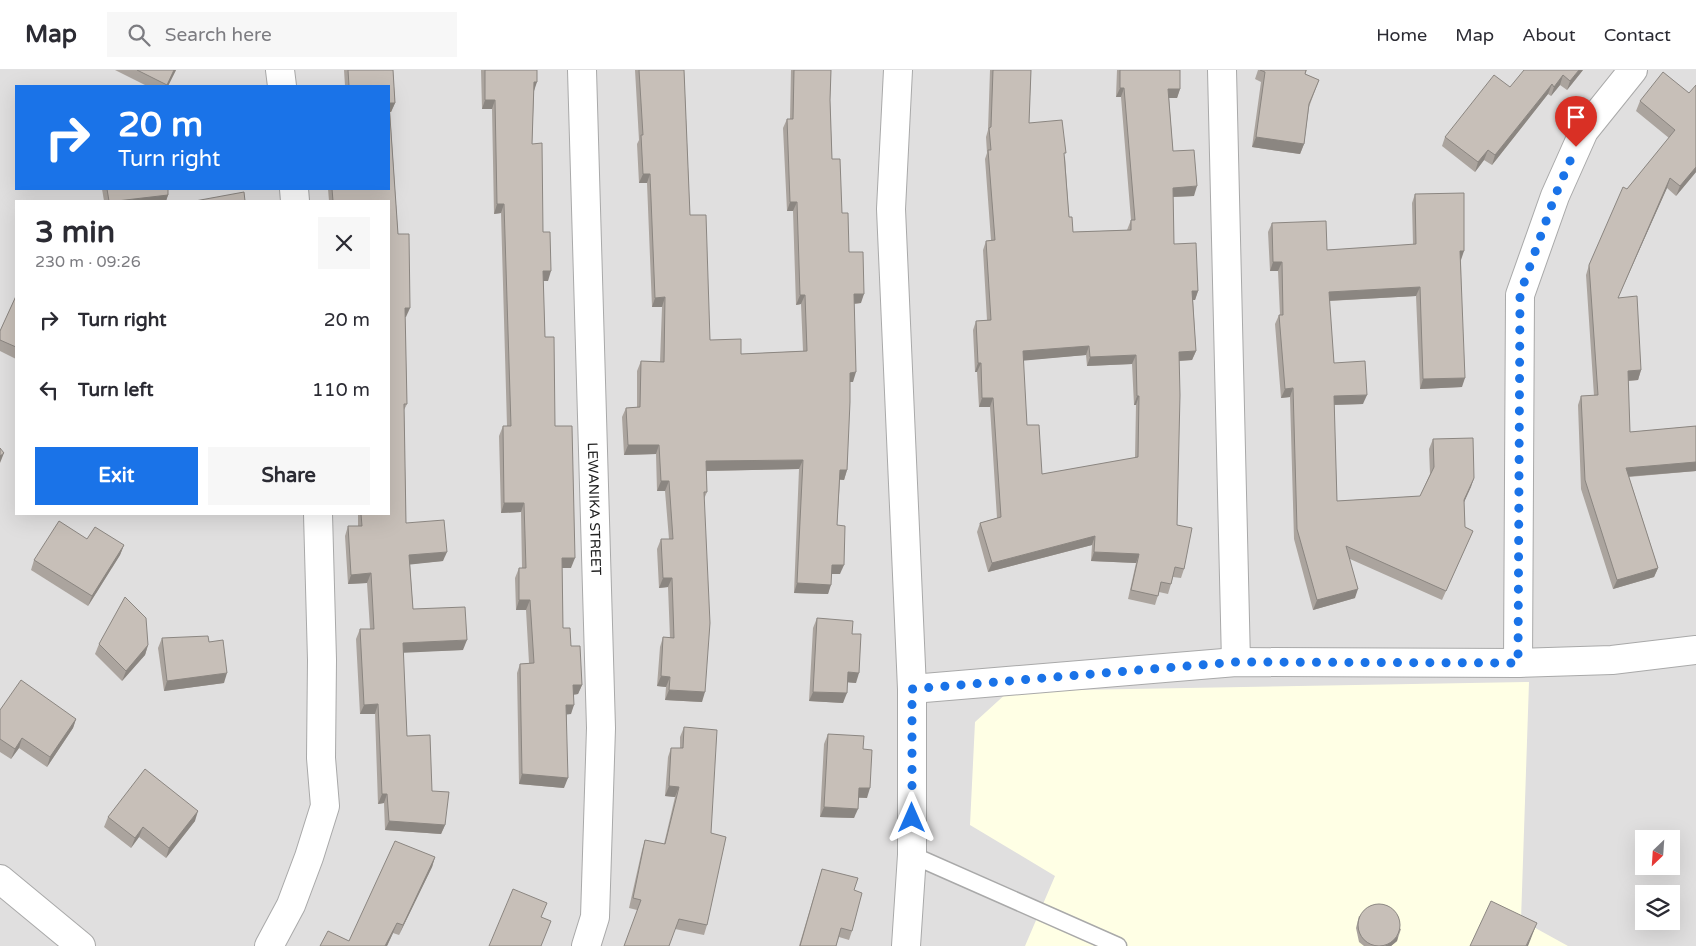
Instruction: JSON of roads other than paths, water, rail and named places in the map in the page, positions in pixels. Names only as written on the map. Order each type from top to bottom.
[{"type":"street","points":[[280,70],[282,85]]},
{"type":"street","name":"LEWANIKA STREET","points":[[582,70],[600,728],[595,917],[586,946]]},
{"type":"street","points":[[898,70],[891,209],[912,689],[912,855],[906,946]]},
{"type":"street","points":[[1222,70],[1236,662]]},
{"type":"street","points":[[1518,663],[1520,294],[1555,196],[1584,131],[1633,70]]},
{"type":"street","points":[[270,946],[291,906],[325,806],[321,758],[322,660],[318,515]]},
{"type":"street","points":[[912,689],[1236,662],[1518,663],[1612,660],[1696,650]]},
{"type":"street","points":[[0,879],[81,946]]},
{"type":"lane","points":[[912,855],[1118,946]]}]
